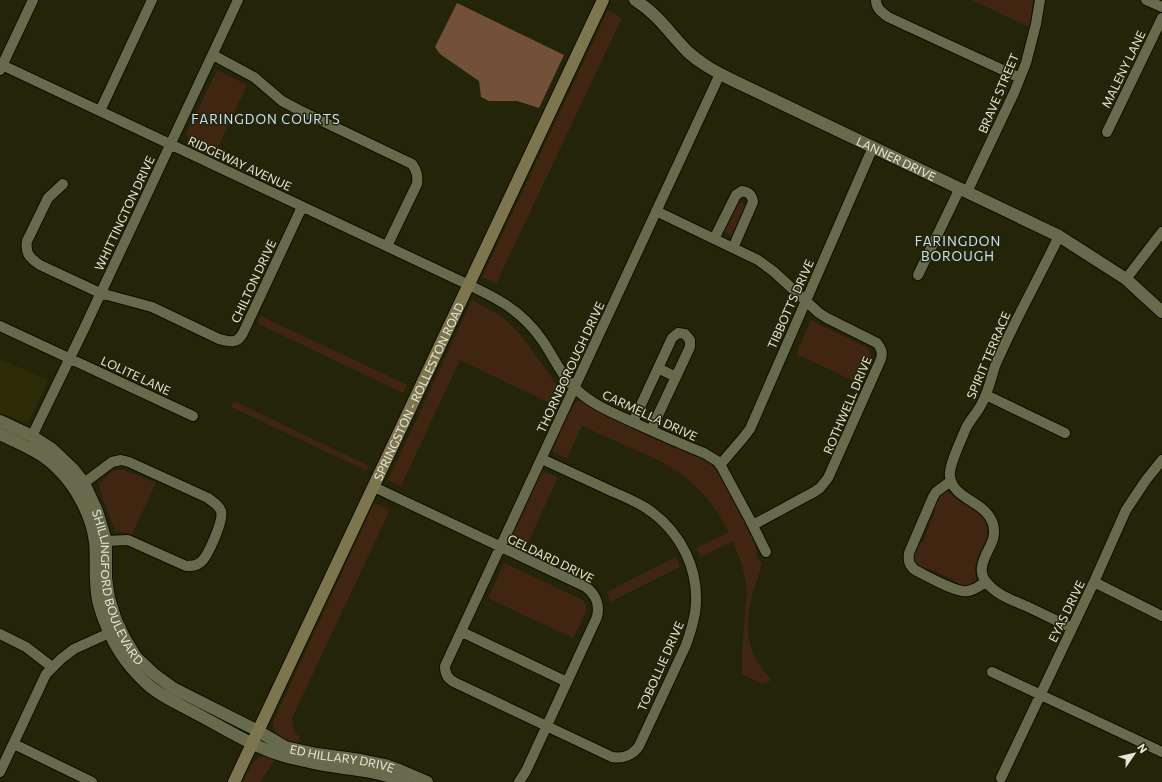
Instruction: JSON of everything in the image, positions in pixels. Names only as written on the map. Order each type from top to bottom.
[{"type":"main road","name":"SPRINGSTON - ROLLESTON ROAD","points":[[234,782],[603,0]]},
{"type":"street","points":[[1,66],[33,0]]},
{"type":"street","points":[[100,111],[152,0]]},
{"type":"street","name":"WHITTINGTON DRIVE","points":[[32,436],[238,0]]},
{"type":"street","name":"LANNER DRIVE","points":[[635,0],[655,14],[680,43],[707,67],[1059,236],[1126,279],[1162,312]]},
{"type":"street","points":[[876,0],[876,4],[880,12],[888,17],[1020,78]]},
{"type":"street","name":"BRAVE STREET","points":[[918,275],[964,190],[1020,78],[1031,48],[1040,0]]},
{"type":"street","points":[[1146,0],[1162,7]]},
{"type":"street","name":"MALENY LANE","points":[[1107,132],[1162,18]]},
{"type":"street","points":[[213,55],[254,77],[282,101],[412,164],[417,171],[417,184],[387,246]]},
{"type":"street","name":"RIDGEWAY AVENUE","points":[[1,66],[100,111],[469,285]]},
{"type":"street","name":"THORNBOROUGH DRIVE","points":[[445,672],[445,666],[720,74]]},
{"type":"street","name":"TIBBOTTS DRIVE","points":[[720,464],[750,428],[873,147]]},
{"type":"street","points":[[63,184],[48,198],[27,241],[26,247],[28,254],[31,259],[40,265],[100,293]]},
{"type":"street","points":[[714,239],[736,195],[742,191],[748,193],[753,199],[753,202],[733,248]]},
{"type":"street","name":"CHILTON DRIVE","points":[[100,293],[152,307],[220,339],[235,342],[243,333],[302,207]]},
{"type":"street","name":"ROTHWELL DRIVE","points":[[656,211],[754,258],[765,265],[819,313],[835,323],[877,343],[881,349],[882,356],[834,467],[825,483],[810,494],[753,525]]},
{"type":"street","points":[[1126,279],[1162,232]]},
{"type":"street","name":"SPIRIT TERRACE","points":[[951,482],[949,476],[952,463],[966,428],[981,406],[1005,343],[1059,236]]},
{"type":"street","name":"CARMELLA DRIVE","points":[[469,285],[494,296],[528,323],[542,340],[560,371],[575,388],[589,400],[600,407],[704,453],[717,461],[753,525],[766,552]]},
{"type":"street","name":"LOLITE LANE","points":[[0,326],[193,416]]},
{"type":"street","points":[[633,422],[672,338],[678,333],[685,334],[690,340],[690,347],[651,430]]},
{"type":"street","points":[[658,368],[676,377]]},
{"type":"street","points":[[986,395],[1066,433]]},
{"type":"street","name":"SHILLINGFORD BOULEVARD","points":[[0,421],[32,436],[52,449],[73,469],[84,483],[97,511],[106,541],[106,578],[109,598],[116,620],[114,643],[126,662],[147,684],[168,699],[253,743]]},
{"type":"street","name":"SHILLINGFORD BOULEVARD","points":[[0,434],[30,449],[52,463],[66,477],[83,504],[94,541],[95,579],[98,601],[114,630],[136,657],[154,674],[173,688],[258,731]]},
{"type":"street","name":"TOBOLLIE DRIVE","points":[[445,672],[450,680],[456,683],[612,757],[618,758],[624,757],[636,751],[686,645],[695,613],[696,590],[692,566],[684,548],[674,533],[656,515],[636,502],[542,458]]},
{"type":"street","points":[[84,483],[112,462],[121,460],[129,462],[208,498],[216,503],[221,511],[222,520],[208,553],[196,566],[186,566],[128,540],[106,541]]},
{"type":"street","name":"EYAS DRIVE","points":[[1000,778],[1094,582],[1126,510],[1146,480],[1162,460]]},
{"type":"street","points":[[986,582],[973,590],[957,590],[915,570],[909,562],[909,553],[933,497],[936,492],[951,482],[963,497],[973,501],[982,508],[993,525],[992,543],[982,567],[983,578],[986,582],[997,593],[1072,628]]},
{"type":"street","name":"GELDARD DRIVE","points":[[374,487],[586,587],[595,596],[599,607],[597,617],[526,771],[519,782]]},
{"type":"street","points":[[1094,582],[1162,616]]},
{"type":"street","points":[[0,772],[46,674],[52,667],[74,650],[114,630]]},
{"type":"street","points":[[462,632],[567,682]]},
{"type":"street","points":[[0,634],[26,647],[52,667]]},
{"type":"street","points":[[992,672],[1162,752]]},
{"type":"street","name":"ED HILLARY DRIVE","points":[[258,731],[285,747],[385,765],[427,782]]},
{"type":"street","name":"ED HILLARY DRIVE","points":[[253,743],[281,755],[305,762],[370,771],[390,776],[405,782]]},
{"type":"street","points":[[14,744],[92,782]]},
{"type":"shaded area","points":[[972,0],[1033,0],[1030,27],[1023,24]]},
{"type":"shaded area","points":[[457,3],[564,55],[539,108],[517,101],[489,101],[481,97],[479,81],[440,54],[435,47]]},
{"type":"shaded area","points":[[608,10],[622,18],[496,284],[482,277]]},
{"type":"shaded area","points":[[219,71],[247,85],[215,154],[190,140],[186,134],[216,72]]},
{"type":"shaded area","points":[[737,201],[748,206],[733,236],[722,231]]},
{"type":"shaded area","points":[[472,300],[501,316],[510,324],[524,339],[561,391],[554,405],[460,360],[401,486],[388,480]]},
{"type":"shaded area","points":[[261,316],[407,385],[403,393],[257,323]]},
{"type":"shaded area","points":[[811,320],[868,348],[871,357],[858,383],[796,354]]},
{"type":"shaded area","points":[[0,359],[48,380],[29,420],[23,422],[0,412]]},
{"type":"shaded area","points":[[234,401],[369,466],[367,471],[231,407]]},
{"type":"shaded area","points":[[578,401],[581,401],[601,413],[708,461],[720,473],[754,538],[757,558],[762,563],[751,601],[748,630],[749,640],[755,658],[772,680],[762,684],[742,674],[742,652],[747,590],[742,565],[733,541],[701,557],[696,548],[729,532],[717,512],[706,497],[683,475],[660,461],[582,426],[567,458],[552,451],[572,405]]},
{"type":"shaded area","points":[[114,470],[124,470],[156,483],[132,534],[115,531],[102,495],[99,483]]},
{"type":"shaded area","points":[[542,471],[558,477],[527,545],[511,538]]},
{"type":"shaded area","points":[[949,492],[961,502],[980,512],[987,526],[987,537],[978,556],[975,567],[976,580],[966,588],[956,584],[953,579],[929,569],[925,570],[918,566],[914,562],[912,556],[916,545],[923,541],[935,512],[934,505],[939,494]]},
{"type":"shaded area","points":[[374,503],[390,510],[292,718],[294,731],[300,738],[297,745],[280,738],[274,728],[273,722]]},
{"type":"shaded area","points":[[676,557],[680,567],[610,602],[607,592]]},
{"type":"shaded area","points":[[504,563],[583,600],[586,606],[586,612],[573,638],[488,598]]},
{"type":"shaded area","points":[[269,754],[277,758],[260,782],[243,782],[255,760]]},
{"type":"district","name":"FARINGDON COURTS","points":[[266,119]]},
{"type":"district","name":"FARINGDON BOROUGH","points":[[958,248]]}]
